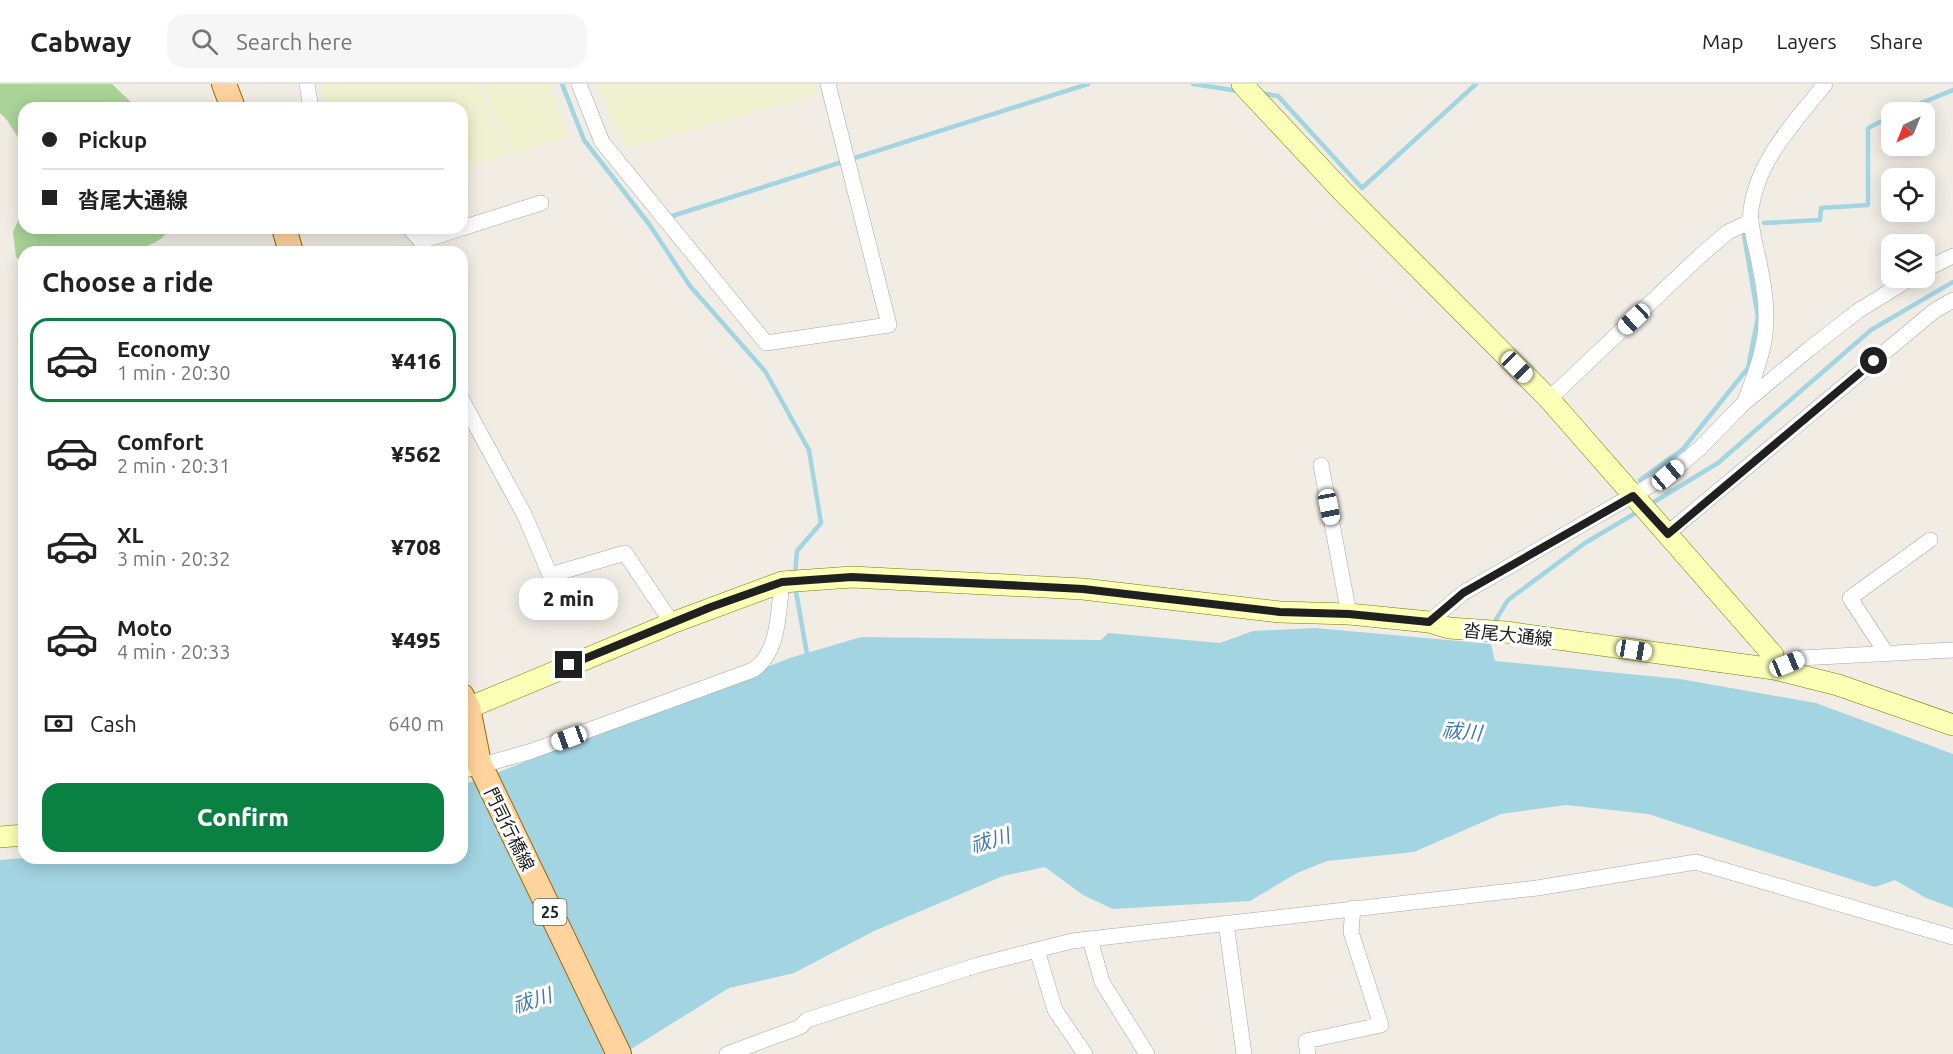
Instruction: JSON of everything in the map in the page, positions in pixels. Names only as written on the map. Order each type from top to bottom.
[{"type":"main road","points":[[224,84],[231,102]]},
{"type":"main road","points":[[1242,84],[1256,93],[1549,399],[1773,655],[1774,669]]},
{"type":"main road","name":"沓尾大通線","points":[[468,701],[782,582],[852,577],[1060,588],[1280,612],[1349,614],[1429,622],[1449,628],[1506,632],[1774,669],[1838,685],[1953,725]]},
{"type":"main road","name":"門司行橋線","points":[[468,724],[474,767],[619,1054]]},
{"type":"main road","points":[[0,837],[18,836]]},
{"type":"street","points":[[307,84],[310,102]]},
{"type":"street","points":[[579,84],[602,142],[766,343],[889,325],[828,84]]},
{"type":"street","points":[[1744,404],[1760,363],[1768,322],[1765,288],[1751,221],[1754,196],[1766,161],[1825,84]]},
{"type":"street","points":[[468,226],[541,203]]},
{"type":"street","points":[[1549,399],[1702,254],[1728,232],[1751,221]]},
{"type":"street","points":[[414,234],[423,246],[449,234]]},
{"type":"street","points":[[1935,265],[1953,256]]},
{"type":"street","points":[[1429,622],[1463,593],[1636,499],[1700,448],[1744,404],[1858,311],[1895,288]]},
{"type":"street","points":[[1666,531],[1934,311],[1953,300]]},
{"type":"street","points":[[468,411],[525,516],[550,575],[625,553],[672,623]]},
{"type":"street","points":[[1321,465],[1349,614]]},
{"type":"street","points":[[1886,653],[1850,598],[1930,540]]},
{"type":"street","points":[[474,767],[529,752],[753,670],[768,657],[774,639],[782,582]]},
{"type":"street","points":[[1774,669],[1800,658],[1953,650]]},
{"type":"street","points":[[727,1054],[800,1026],[807,1020],[978,965],[1090,939],[1537,888],[1696,862],[1953,937]]},
{"type":"street","points":[[1308,1054],[1306,1041],[1381,1025],[1351,932],[1353,909]]},
{"type":"street","points":[[1226,923],[1244,1054]]},
{"type":"street","points":[[1090,939],[1102,982],[1148,1054]]},
{"type":"street","points":[[1037,950],[1055,1010],[1085,1054]]},
{"type":"green space","points":[[0,84],[112,84],[131,102],[18,102],[18,137],[0,113]]},
{"type":"green space","points":[[322,84],[479,84],[507,156],[468,166],[468,102],[357,102],[356,99],[324,102]]},
{"type":"green space","points":[[483,84],[548,84],[568,136],[509,155]]},
{"type":"green space","points":[[598,84],[816,84],[818,94],[628,148],[615,128]]},
{"type":"green space","points":[[18,221],[18,234],[164,234],[147,246],[18,246],[18,258],[13,232]]},
{"type":"water","name":"祓川","points":[[1315,628],[1491,644],[1495,661],[1680,679],[1816,703],[1953,754],[1953,908],[1926,898],[1895,880],[1875,887],[1648,814],[1566,805],[1501,814],[1414,852],[1327,861],[1297,873],[1250,901],[1113,909],[1083,895],[1045,867],[1003,876],[874,931],[794,973],[729,988],[623,1054],[0,1054],[0,860],[18,858],[18,864],[468,864],[468,783],[790,658],[861,637],[1101,640],[1108,633],[1220,643],[1253,631]]},
{"type":"waterway","points":[[562,84],[584,140],[649,224],[690,286],[765,371],[809,450],[821,523],[797,551],[795,575]]},
{"type":"waterway","points":[[669,217],[1088,84]]},
{"type":"waterway","points":[[1193,84],[1239,91]]},
{"type":"waterway","points":[[1260,93],[1278,96],[1362,188],[1476,84]]},
{"type":"waterway","points":[[1924,102],[1953,90]]},
{"type":"waterway","points":[[1764,223],[1820,220],[1821,208],[1868,205],[1868,128],[1881,122]]},
{"type":"waterway","points":[[1640,480],[1683,449],[1748,368],[1758,317],[1744,235]]},
{"type":"waterway","points":[[1649,505],[1718,463],[1871,330],[1953,282]]},
{"type":"waterway","points":[[1492,626],[1508,600],[1585,543],[1639,511]]},
{"type":"waterway","points":[[795,586],[807,654],[810,655]]},
{"type":"route","points":[[569,665],[711,607],[782,582],[852,577],[1083,589],[1280,612],[1349,614],[1429,622],[1463,593],[1633,496],[1668,534],[1874,361]]}]
